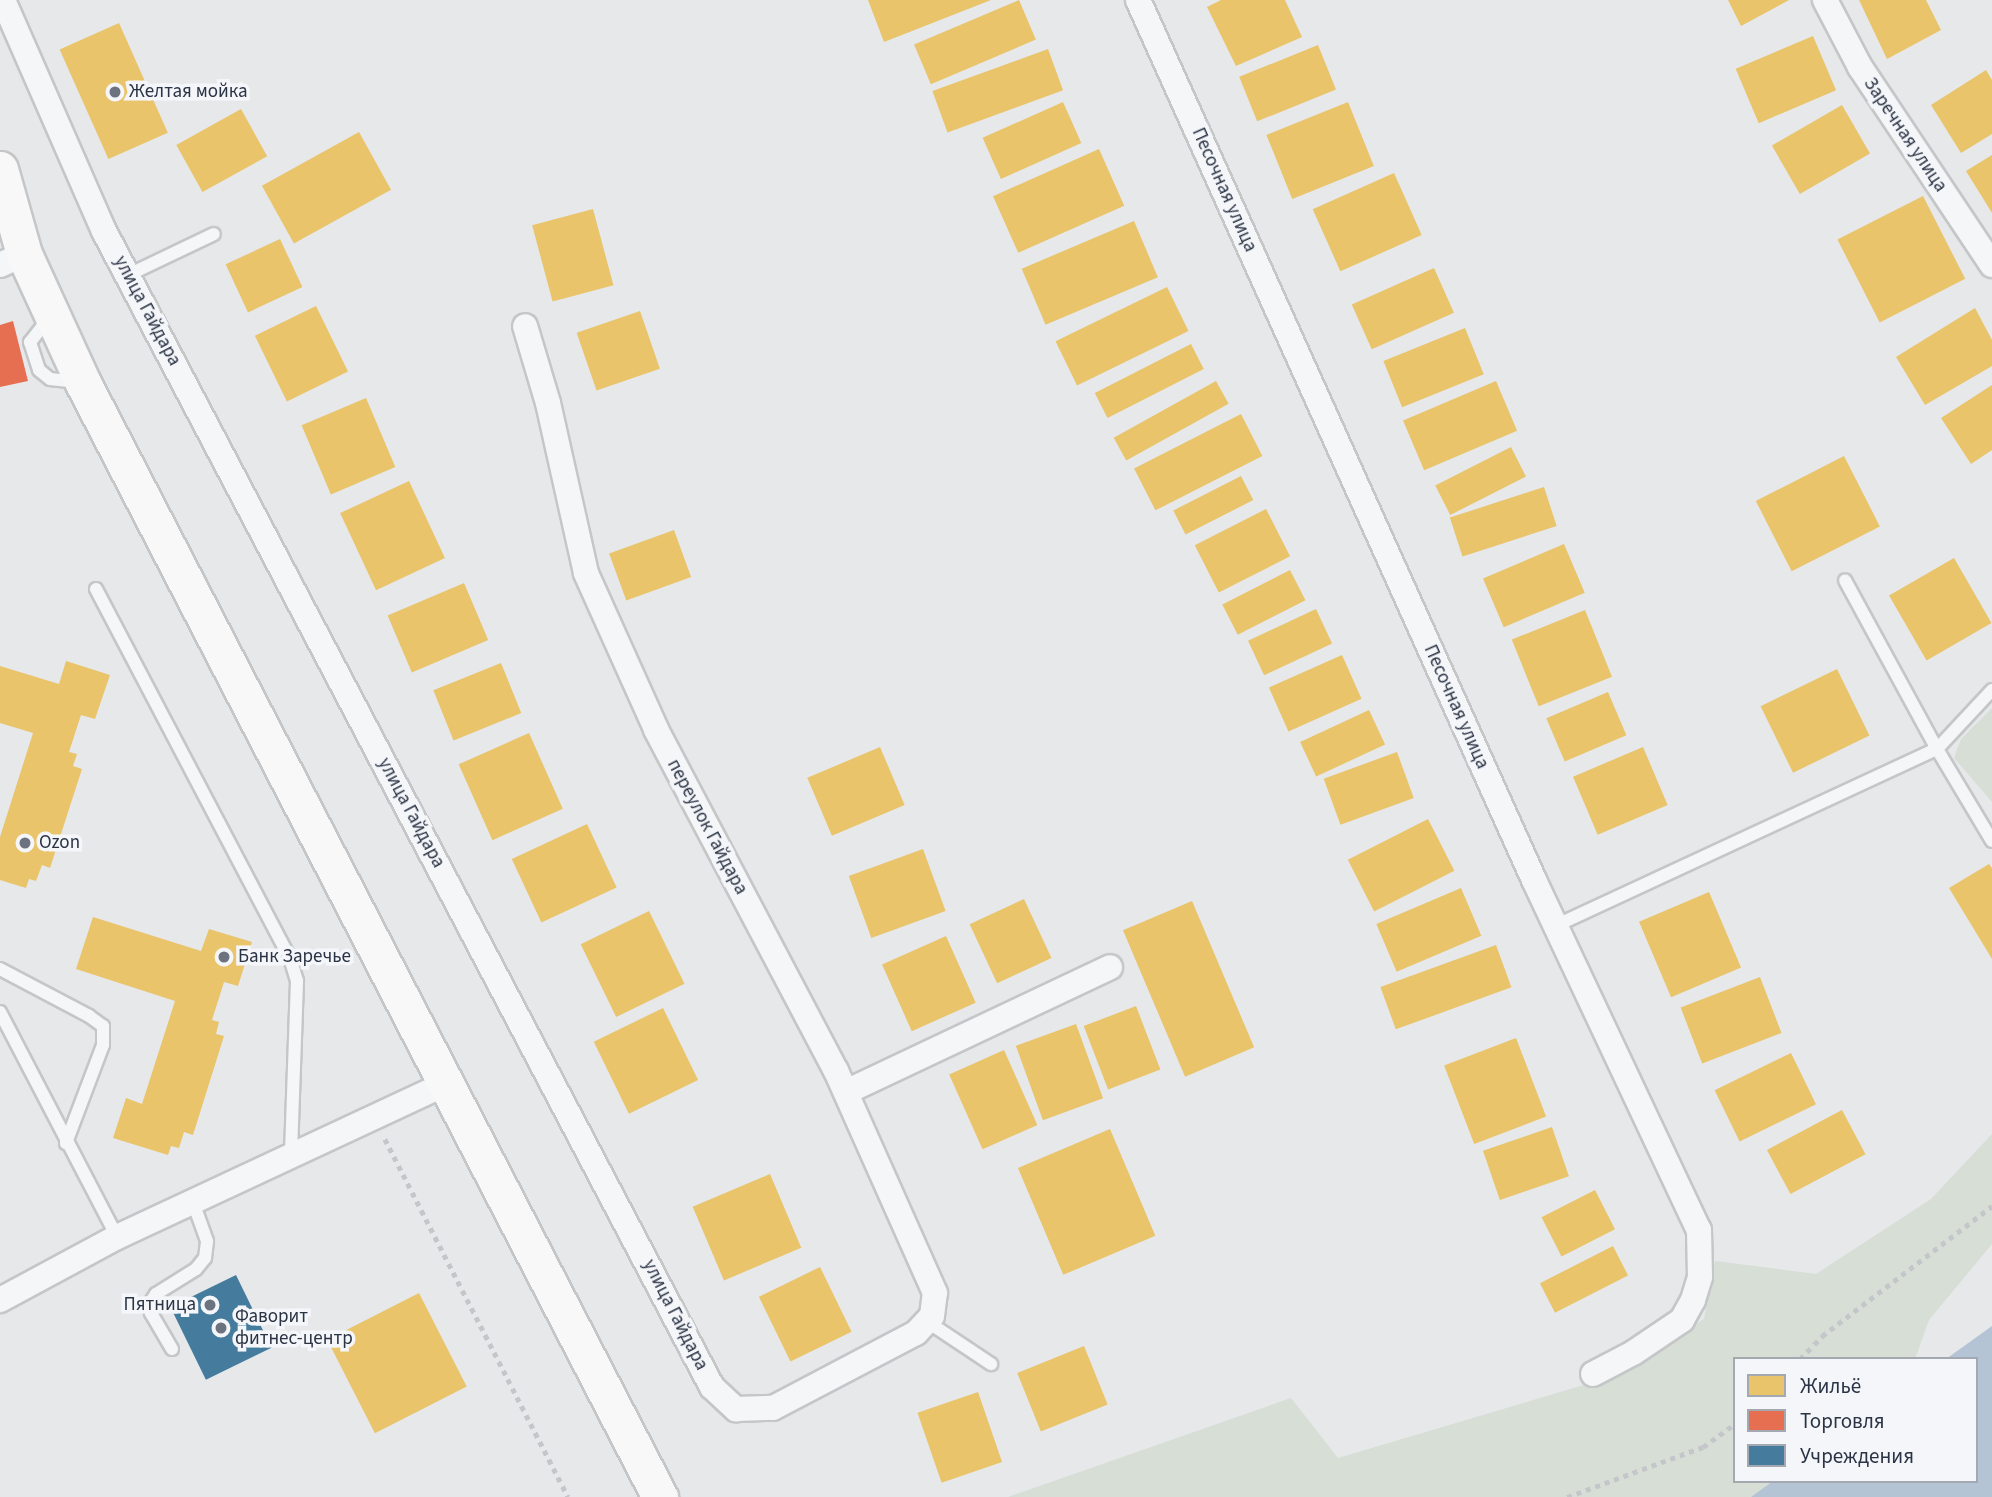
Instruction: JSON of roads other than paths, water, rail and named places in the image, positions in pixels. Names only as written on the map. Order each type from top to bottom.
[{"type":"main road","points":[[0,169],[12,259],[52,315],[83,383],[660,1497]]},
{"type":"street","name":"улица Гайдара","points":[[3,0],[104,231],[717,1394],[736,1409],[773,1408],[916,1333],[931,1316]]},
{"type":"street","name":"Песочная улица","points":[[1138,0],[1555,926],[1699,1230],[1702,1254],[1700,1277],[1693,1300],[1682,1320],[1633,1353],[1593,1374]]},
{"type":"street","name":"Заречная улица","points":[[1825,0],[1860,67],[1992,265]]},
{"type":"street","name":"переулок Гайдара","points":[[525,326],[548,403],[586,573],[656,729],[846,1092],[930,1277],[931,1316]]},
{"type":"street","points":[[846,1092],[1110,967]]},
{"type":"street","points":[[0,1300],[117,1237],[444,1084]]},
{"type":"lane","points":[[128,275],[214,234]]},
{"type":"lane","points":[[1845,580],[1937,749],[1992,841]]},
{"type":"lane","points":[[96,589],[290,958],[297,981],[291,1155]]},
{"type":"lane","points":[[1555,926],[1937,749],[1992,690]]},
{"type":"lane","points":[[0,969],[103,1026],[103,1045],[66,1143]]},
{"type":"lane","points":[[0,1012],[117,1237]]},
{"type":"lane","points":[[172,1349],[151,1313],[150,1303],[156,1294],[196,1269],[205,1258],[207,1241],[193,1202]]},
{"type":"lane","points":[[931,1316],[991,1364]]},
{"type":"water","points":[[1992,1326],[1992,1497],[1751,1497],[1770,1483],[1978,1483],[1978,1357],[1949,1357]]},
{"type":"place","name":"Желтая мойка","points":[[115,92]]},
{"type":"place","name":"Ozon","points":[[25,843]]},
{"type":"place","name":"Банк Заречье","points":[[224,957]]},
{"type":"place","name":"Пятница","points":[[210,1305]]},
{"type":"place","name":"Фаворит фитнес-центр","points":[[221,1328]]}]
